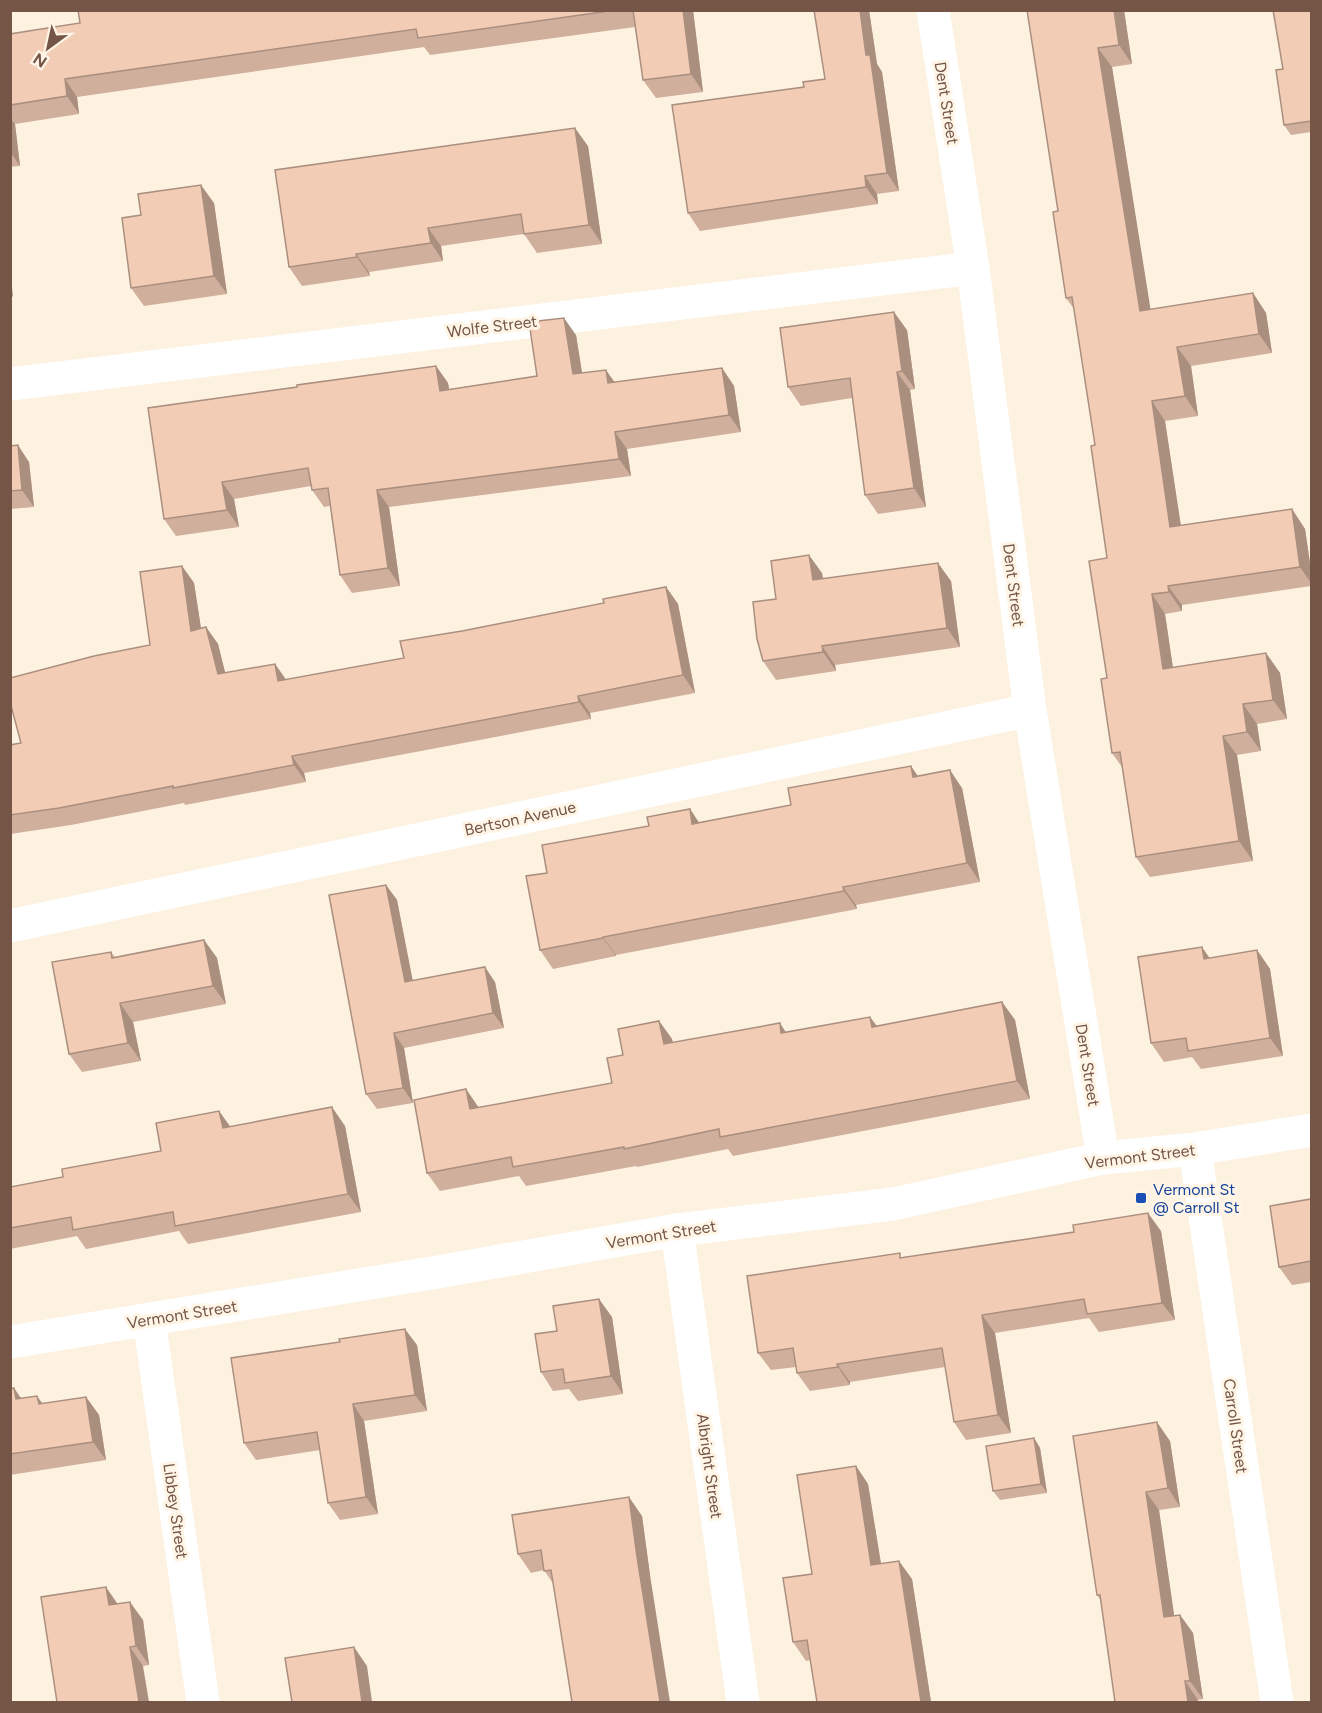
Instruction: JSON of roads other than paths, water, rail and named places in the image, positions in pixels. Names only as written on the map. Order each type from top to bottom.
[{"type":"street","name":"Dent Street","points":[[933,10],[973,268],[1030,710],[1103,1158]]},
{"type":"street","name":"Wolfe Street","points":[[10,384],[973,268]]},
{"type":"street","name":"Bertson Avenue","points":[[10,926],[1030,710]]},
{"type":"street","name":"Vermont Street","points":[[10,1342],[432,1273],[677,1230],[893,1204],[1103,1158],[1195,1149],[1311,1130]]},
{"type":"street","name":"Carroll Street","points":[[1195,1149],[1277,1702]]},
{"type":"street","name":"Albright Street","points":[[677,1230],[743,1702]]},
{"type":"street","name":"Libbey Street","points":[[149,1319],[203,1702]]},
{"type":"place","name":"Vermont St @ Carroll St","points":[[1141,1198]]}]
